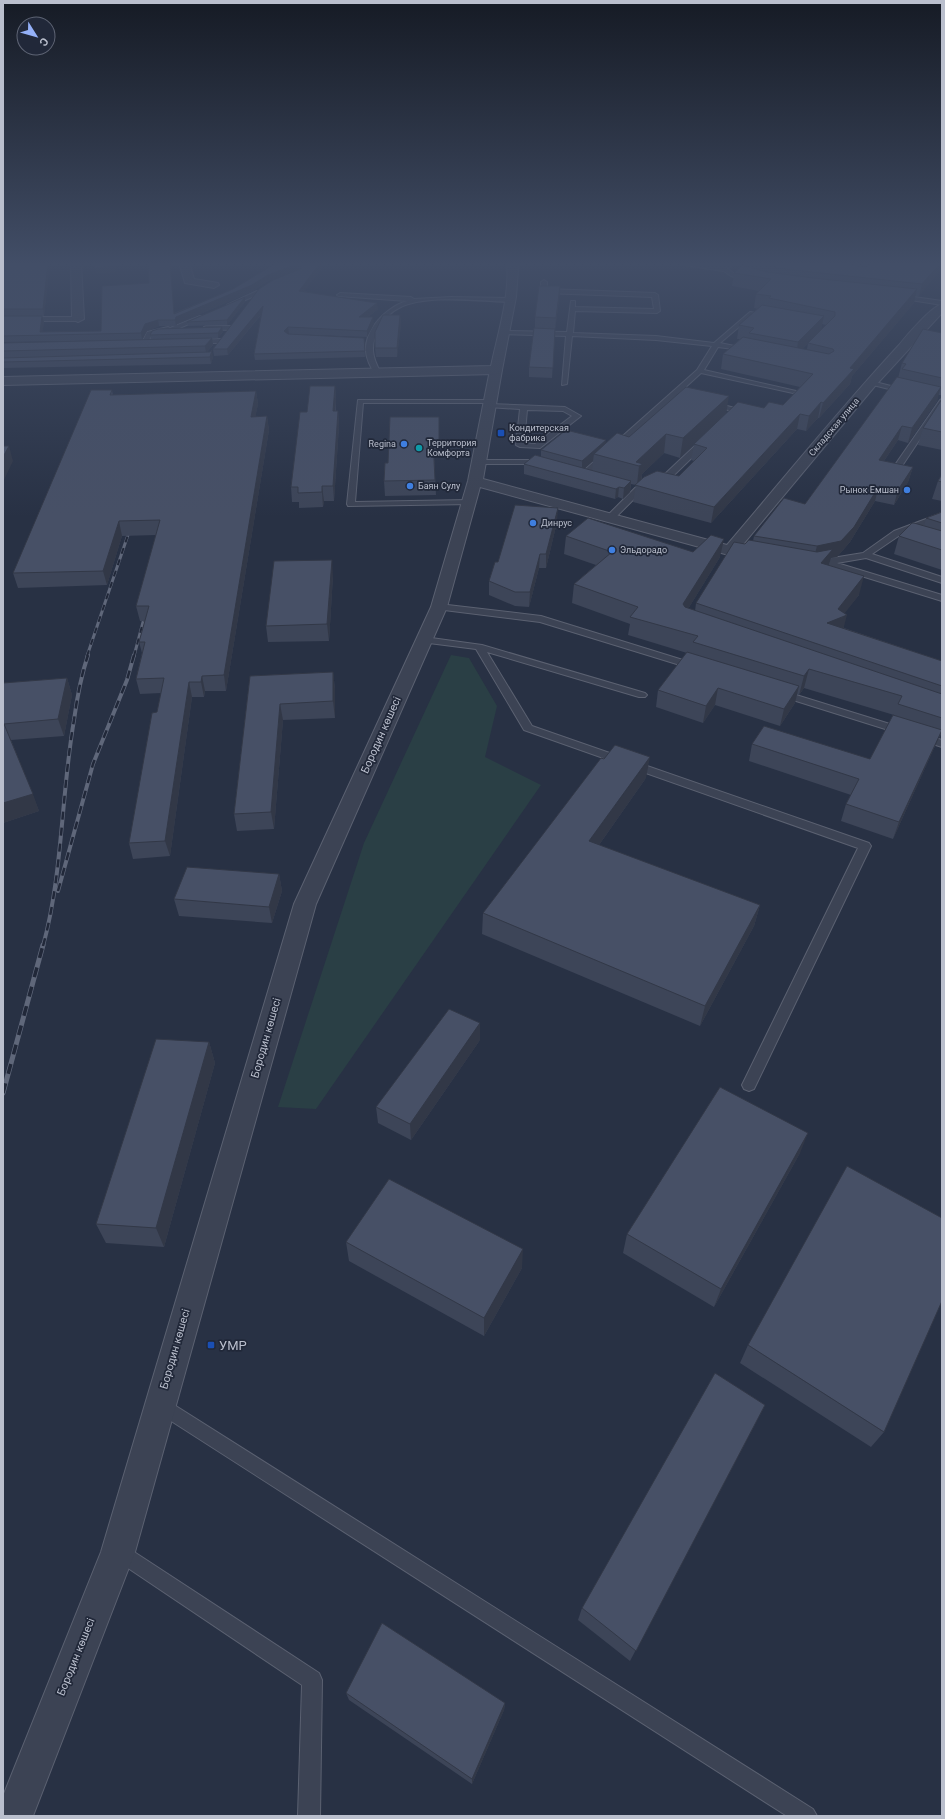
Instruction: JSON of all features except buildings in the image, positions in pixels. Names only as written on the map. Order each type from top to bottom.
[{"type":"street","name":"Бородин көшесі","points":[[14,1816],[118,1552],[159,1403],[305,904],[439,607],[475,482],[501,347]]},
{"type":"street","name":"Складская улица","points":[[610,518],[731,554],[871,383],[904,347]]},
{"type":"street","points":[[3,381],[496,370]]},
{"type":"street","points":[[475,482],[610,518]]},
{"type":"lane","points":[[369,347],[368,356],[378,373]]},
{"type":"lane","points":[[564,384],[569,347]]},
{"type":"lane","points":[[584,475],[676,396],[700,371],[714,347]]},
{"type":"lane","points":[[732,347],[754,351]]},
{"type":"lane","points":[[700,371],[793,391]]},
{"type":"lane","points":[[871,383],[914,393]]},
{"type":"lane","points":[[892,474],[940,399]]},
{"type":"lane","points":[[524,408],[520,445],[537,446],[577,416],[565,409],[524,408],[490,403],[360,401],[351,504],[475,482],[534,462],[548,466]]},
{"type":"lane","points":[[701,402],[737,410],[725,421]]},
{"type":"lane","points":[[610,518],[635,489],[669,476],[708,437]]},
{"type":"lane","points":[[806,565],[813,566],[826,562],[866,555],[898,533],[942,515]]},
{"type":"lane","points":[[898,533],[912,538]]},
{"type":"lane","points":[[866,555],[942,580]]},
{"type":"lane","points":[[826,562],[942,598]]},
{"type":"lane","points":[[439,607],[541,619],[707,671]]},
{"type":"lane","points":[[424,640],[479,646],[642,695]]},
{"type":"lane","points":[[479,646],[528,728],[865,846],[749,1085]]},
{"type":"lane","points":[[768,690],[942,744]]},
{"type":"lane","points":[[159,1403],[806,1816]]},
{"type":"lane","points":[[118,1552],[312,1680],[309,1816]]},
{"type":"green space","points":[[451,655],[469,658],[497,706],[485,757],[541,785],[316,1109],[278,1107],[364,843]]},
{"type":"railway","points":[[87,656],[131,526]]},
{"type":"railway","points":[[134,656],[146,611]]},
{"type":"railway","points":[[43,946],[50,918],[58,862],[66,777],[75,712],[81,679],[88,655]]},
{"type":"railway","points":[[58,891],[93,764],[127,680],[134,655]]},
{"type":"railway","points":[[3,1093],[43,945]]},
{"type":"place","name":"Кондитерская фабрика","points":[[501,433]]},
{"type":"place","name":"Regina","points":[[404,444]]},
{"type":"place","name":"Территория Комфорта","points":[[419,448]]},
{"type":"place","name":"Баян Сулу","points":[[410,486]]},
{"type":"place","name":"Рынок Емшан","points":[[907,490]]},
{"type":"place","name":"Динрус","points":[[533,523]]},
{"type":"place","name":"Эльдорадо","points":[[612,550]]},
{"type":"place","name":"УМР","points":[[211,1345]]}]
